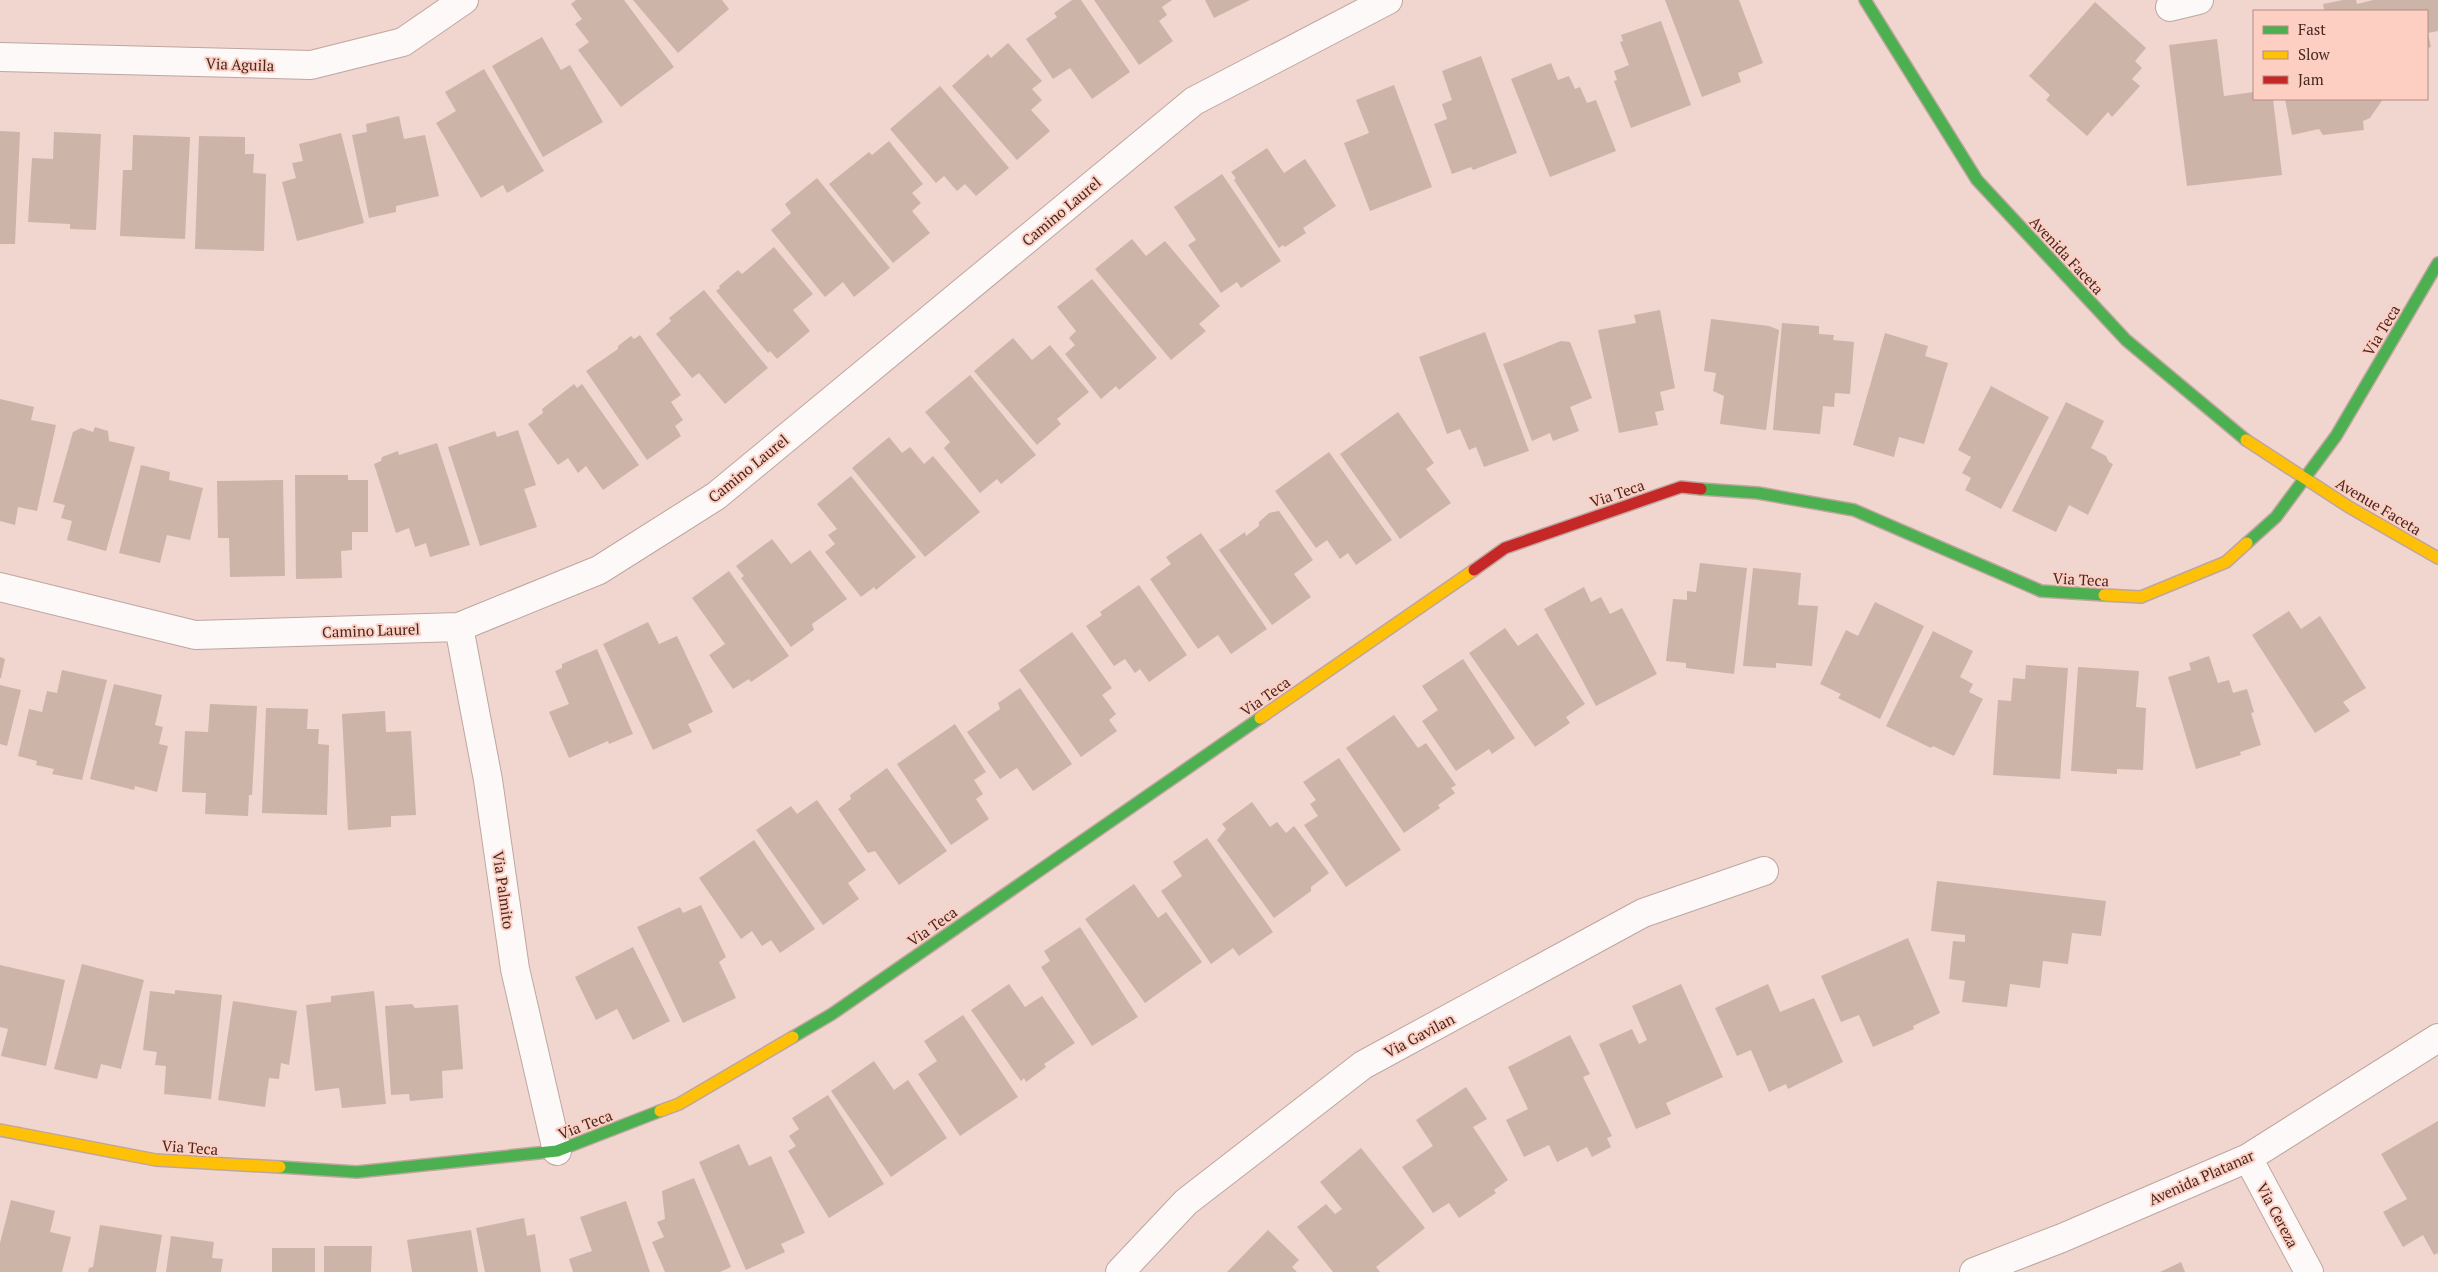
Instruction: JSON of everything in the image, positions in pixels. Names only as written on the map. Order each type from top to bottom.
[{"type":"street","name":"Via Aguila","points":[[0,57],[311,66],[404,42],[464,0]]},
{"type":"street","name":"Camino Laurel","points":[[0,588],[195,635],[459,627],[599,570],[716,496],[1194,101],[1388,0]]},
{"type":"street","name":"Avenida Faceta","points":[[1865,0],[1972,172],[1984,187],[2126,340],[2236,433],[2305,477]]},
{"type":"street","points":[[2170,7],[2199,0]]},
{"type":"street","name":"Via Teca","points":[[0,1130],[156,1160],[357,1172],[557,1151],[679,1104],[832,1014],[1505,548],[1681,487],[1749,492],[1854,510],[2041,591],[2141,597],[2226,562],[2276,517],[2336,436],[2438,263]]},
{"type":"street","name":"Avenue Faceta","points":[[2305,477],[2348,507],[2438,558]]},
{"type":"street","name":"Via Palmito","points":[[459,627],[488,780],[516,969],[557,1151]]},
{"type":"street","name":"Via Gavilan","points":[[1120,1272],[1186,1202],[1363,1065],[1642,913],[1764,870]]},
{"type":"street","name":"Avenida Platanar","points":[[1974,1272],[2062,1238],[2248,1158],[2438,1038]]},
{"type":"street","name":"Via Cereza","points":[[2248,1158],[2309,1272]]},
{"type":"building","points":[[576,0],[624,0],[674,67],[621,107],[578,50],[589,42],[575,24],[582,19],[571,4]]},
{"type":"building","points":[[633,0],[722,0],[729,9],[678,53]]},
{"type":"building","points":[[1072,0],[1081,0],[1130,72],[1092,99],[1070,68],[1053,79],[1026,39],[1057,17],[1054,13]]},
{"type":"building","points":[[1094,0],[1172,0],[1162,7],[1167,15],[1159,21],[1173,41],[1139,65]]},
{"type":"building","points":[[1205,0],[1250,0],[1214,18]]},
{"type":"building","points":[[1665,0],[1739,0],[1763,63],[1738,73],[1741,82],[1702,97]]},
{"type":"building","points":[[2343,0],[2356,0],[2357,4],[2373,0],[2438,0],[2438,31],[2428,33],[2428,10],[2324,10],[2323,4]]},
{"type":"building","points":[[2095,2],[2146,48],[2135,61],[2142,68],[2132,79],[2140,86],[2112,117],[2108,112],[2087,136],[2046,100],[2050,95],[2029,76]]},
{"type":"building","points":[[1661,21],[1691,105],[1631,128],[1614,81],[1617,80],[1614,71],[1629,65],[1620,42],[1623,41],[1621,35]]},
{"type":"building","points":[[2428,33],[2431,47],[2428,48]]},
{"type":"building","points":[[542,37],[561,70],[570,65],[603,122],[543,157],[492,66]]},
{"type":"building","points":[[2217,39],[2224,96],[2253,92],[2253,100],[2273,100],[2282,175],[2187,186],[2169,45]]},
{"type":"building","points":[[1008,43],[1042,81],[1032,89],[1042,100],[1031,110],[1050,131],[1017,160],[952,86],[988,54],[991,58]]},
{"type":"building","points":[[1481,56],[1517,153],[1473,170],[1471,167],[1452,174],[1434,124],[1447,119],[1442,104],[1452,100],[1442,71]]},
{"type":"building","points":[[1551,63],[1558,80],[1569,76],[1575,89],[1580,87],[1587,103],[1596,100],[1616,151],[1550,177],[1511,79]]},
{"type":"building","points":[[484,69],[544,171],[507,193],[503,185],[481,198],[436,123],[456,111],[445,92]]},
{"type":"building","points":[[1394,85],[1432,187],[1370,211],[1344,143],[1369,133],[1356,100]]},
{"type":"building","points":[[940,86],[1009,168],[976,196],[965,184],[957,191],[944,176],[936,183],[890,129]]},
{"type":"building","points":[[2285,100],[2382,100],[2370,118],[2363,121],[2364,130],[2323,135],[2319,129],[2292,135]]},
{"type":"building","points":[[399,116],[404,139],[425,135],[439,196],[396,206],[396,212],[369,218],[352,135],[367,132],[366,124]]},
{"type":"building","points":[[0,131],[20,132],[15,244],[0,244]]},
{"type":"building","points":[[54,132],[101,134],[96,230],[70,229],[70,224],[28,222],[32,158],[53,159]]},
{"type":"building","points":[[341,133],[364,223],[297,241],[282,182],[296,178],[292,163],[303,161],[299,144]]},
{"type":"building","points":[[133,135],[190,137],[185,239],[120,236],[123,170],[132,170]]},
{"type":"building","points":[[199,136],[245,137],[245,154],[254,154],[253,173],[266,174],[264,251],[195,249]]},
{"type":"building","points":[[889,141],[923,184],[912,193],[921,203],[912,211],[930,233],[893,263],[829,184],[869,152],[872,155]]},
{"type":"building","points":[[1267,148],[1284,173],[1305,159],[1336,206],[1303,228],[1306,233],[1285,247],[1283,245],[1279,248],[1234,180],[1236,178],[1231,172]]},
{"type":"building","points":[[1222,174],[1281,261],[1241,288],[1237,282],[1221,293],[1188,245],[1196,240],[1174,207]]},
{"type":"building","points":[[817,178],[890,268],[854,297],[843,282],[825,297],[771,230],[791,213],[785,204]]},
{"type":"building","points":[[1132,239],[1146,256],[1165,241],[1220,306],[1199,324],[1206,331],[1171,360],[1095,269]]},
{"type":"building","points":[[774,247],[813,294],[793,310],[810,331],[777,359],[770,351],[768,353],[716,291],[720,288],[719,286],[738,270],[742,274]]},
{"type":"building","points":[[1092,279],[1157,358],[1119,390],[1116,386],[1101,399],[1065,354],[1075,345],[1069,338],[1076,331],[1057,307]]},
{"type":"building","points":[[704,290],[768,368],[725,404],[699,373],[692,378],[656,334],[671,321],[669,318]]},
{"type":"building","points":[[1660,310],[1675,388],[1660,392],[1664,410],[1655,412],[1658,425],[1619,433],[1598,330],[1636,323],[1634,315]]},
{"type":"building","points":[[1711,319],[1769,326],[1779,330],[1766,430],[1720,424],[1724,396],[1713,391],[1716,373],[1704,371]]},
{"type":"building","points":[[1782,323],[1819,326],[1819,334],[1834,335],[1833,340],[1854,342],[1850,394],[1835,393],[1834,407],[1823,406],[1820,434],[1773,430]]},
{"type":"building","points":[[1485,332],[1529,451],[1484,467],[1476,447],[1469,450],[1460,429],[1447,434],[1419,357]]},
{"type":"building","points":[[1885,333],[1928,346],[1925,356],[1948,363],[1924,444],[1899,437],[1894,457],[1853,445]]},
{"type":"building","points":[[640,335],[681,395],[671,402],[683,420],[675,426],[681,436],[647,460],[586,371],[618,349],[618,346],[631,336],[634,339]]},
{"type":"building","points":[[1013,338],[1032,360],[1050,345],[1089,392],[1057,419],[1061,424],[1037,445],[974,371]]},
{"type":"building","points":[[1561,341],[1570,342],[1592,398],[1570,407],[1579,431],[1553,441],[1550,433],[1532,441],[1503,364]]},
{"type":"building","points":[[970,375],[1036,455],[1001,484],[997,479],[980,493],[944,448],[950,442],[925,412]]},
{"type":"building","points":[[574,384],[577,388],[582,384],[639,465],[603,490],[586,466],[578,473],[568,458],[558,465],[528,424],[543,413],[542,409]]},
{"type":"building","points":[[1991,386],[2049,417],[2001,509],[1965,490],[1971,478],[1962,473],[1971,457],[1958,450]]},
{"type":"building","points":[[0,399],[34,407],[31,420],[56,425],[37,511],[18,507],[15,525],[0,521]]},
{"type":"building","points":[[2066,402],[2104,421],[2091,448],[2106,456],[2109,462],[2113,464],[2088,515],[2069,505],[2056,532],[2012,511]]},
{"type":"building","points":[[1398,412],[1434,463],[1426,469],[1451,503],[1400,539],[1340,454]]},
{"type":"building","points":[[95,427],[108,431],[109,441],[135,447],[106,551],[67,540],[72,521],[61,518],[65,505],[53,502],[73,432],[81,428],[93,432]]},
{"type":"building","points":[[518,430],[536,485],[524,489],[537,527],[480,546],[448,447],[495,431],[497,437]]},
{"type":"building","points":[[889,437],[902,453],[910,447],[924,464],[933,456],[980,512],[925,557],[852,468]]},
{"type":"building","points":[[437,443],[470,545],[430,557],[426,543],[415,547],[409,528],[396,533],[374,464],[381,461],[382,457],[398,451],[399,455]]},
{"type":"building","points":[[1329,452],[1392,540],[1356,565],[1348,553],[1340,559],[1327,540],[1316,548],[1275,491]]},
{"type":"building","points":[[141,465],[170,472],[169,480],[203,488],[190,540],[167,535],[160,563],[119,553]]},
{"type":"building","points":[[295,475],[348,475],[348,480],[368,480],[368,532],[352,532],[352,550],[341,551],[342,578],[296,579]]},
{"type":"building","points":[[851,476],[916,557],[876,590],[874,587],[861,597],[825,552],[835,544],[828,535],[837,529],[817,504]]},
{"type":"building","points":[[283,480],[285,576],[230,577],[229,538],[218,538],[217,481]]},
{"type":"building","points":[[1279,511],[1313,560],[1294,574],[1311,597],[1272,625],[1219,550],[1245,532],[1246,536],[1259,526],[1259,522],[1269,513]]},
{"type":"building","points":[[1201,533],[1267,629],[1231,654],[1218,635],[1198,649],[1150,579],[1171,564],[1166,557]]},
{"type":"building","points":[[772,539],[791,564],[810,550],[847,599],[812,624],[814,630],[791,647],[741,578],[744,576],[736,566]]},
{"type":"building","points":[[1700,563],[1747,568],[1734,674],[1686,668],[1686,663],[1666,661],[1673,599],[1687,600],[1687,591],[1696,592]]},
{"type":"building","points":[[1753,568],[1801,573],[1798,605],[1818,606],[1812,666],[1776,663],[1776,668],[1743,666]]},
{"type":"building","points":[[729,571],[789,656],[751,682],[749,679],[733,689],[709,655],[725,644],[692,598]]},
{"type":"building","points":[[1139,585],[1187,655],[1149,682],[1140,669],[1135,673],[1125,659],[1114,666],[1086,626],[1102,615],[1100,612]]},
{"type":"building","points":[[1584,587],[1591,602],[1601,597],[1610,614],[1622,608],[1657,674],[1596,706],[1544,609]]},
{"type":"building","points":[[1875,602],[1924,626],[1880,719],[1838,698],[1841,694],[1820,684],[1846,630],[1858,636]]},
{"type":"building","points":[[2289,611],[2301,629],[2320,616],[2366,688],[2343,702],[2350,711],[2315,733],[2252,635]]},
{"type":"building","points":[[648,622],[659,644],[677,636],[713,712],[688,724],[692,732],[653,750],[603,644]]},
{"type":"building","points":[[1505,628],[1518,646],[1537,633],[1585,704],[1566,717],[1570,723],[1535,747],[1469,653]]},
{"type":"building","points":[[1933,631],[1973,651],[1960,677],[1973,684],[1969,692],[1983,699],[1954,756],[1933,746],[1931,748],[1886,726]]},
{"type":"building","points":[[1072,632],[1112,688],[1102,695],[1116,714],[1109,720],[1117,731],[1081,757],[1019,670]]},
{"type":"building","points":[[597,649],[633,734],[609,744],[608,741],[569,758],[549,712],[569,704],[555,671],[562,668],[562,664]]},
{"type":"building","points":[[2209,656],[2218,683],[2229,680],[2233,693],[2247,689],[2254,712],[2251,713],[2261,745],[2240,752],[2241,755],[2196,769],[2168,677],[2191,670],[2189,663]]},
{"type":"building","points":[[0,657],[5,659],[1,678],[0,678]]},
{"type":"building","points":[[1463,659],[1515,738],[1492,754],[1489,749],[1456,771],[1422,721],[1438,710],[1422,686]]},
{"type":"building","points":[[2026,665],[2068,668],[2060,779],[1993,775],[1998,700],[2011,701],[2013,678],[2025,679]]},
{"type":"building","points":[[2078,667],[2139,671],[2136,707],[2146,708],[2143,770],[2117,769],[2117,774],[2071,771]]},
{"type":"building","points":[[62,670],[107,680],[82,780],[52,774],[54,769],[36,765],[37,761],[18,756],[29,709],[42,712],[47,691],[57,693]]},
{"type":"building","points":[[114,684],[162,695],[155,725],[163,727],[159,744],[168,746],[157,792],[135,786],[134,790],[90,779]]},
{"type":"building","points":[[0,685],[21,690],[7,746],[0,744]]},
{"type":"building","points":[[1020,688],[1072,764],[1033,791],[1017,768],[1000,779],[967,732],[1000,709],[998,703]]},
{"type":"building","points":[[210,704],[257,706],[252,795],[249,795],[248,816],[205,814],[206,793],[182,792],[185,731],[208,732]]},
{"type":"building","points":[[266,708],[308,709],[307,729],[319,729],[318,744],[329,745],[327,815],[262,813]]},
{"type":"building","points":[[385,711],[386,732],[411,731],[416,815],[391,816],[391,827],[348,830],[342,714]]},
{"type":"building","points":[[1394,715],[1418,748],[1426,743],[1456,785],[1451,788],[1455,793],[1438,805],[1440,808],[1404,833],[1346,748]]},
{"type":"building","points":[[955,724],[986,772],[974,780],[983,794],[976,799],[989,819],[951,845],[897,764]]},
{"type":"building","points":[[1339,758],[1401,850],[1346,887],[1304,825],[1318,816],[1310,804],[1316,800],[1303,782]]},
{"type":"building","points":[[887,768],[947,851],[899,885],[875,851],[868,853],[838,809],[851,799],[850,795]]},
{"type":"building","points":[[817,800],[866,870],[848,883],[859,899],[823,925],[756,830],[791,806],[797,814]]},
{"type":"building","points":[[1252,802],[1270,827],[1277,822],[1286,833],[1294,826],[1329,873],[1311,887],[1311,891],[1274,918],[1217,840],[1226,829],[1222,824]]},
{"type":"building","points":[[1207,838],[1273,932],[1239,956],[1233,948],[1211,964],[1161,891],[1182,876],[1173,862]]},
{"type":"building","points":[[754,840],[815,929],[780,953],[771,940],[762,946],[752,931],[741,939],[699,878]]},
{"type":"building","points":[[1937,881],[2106,901],[2101,936],[2072,933],[2068,964],[2043,961],[2040,988],[2010,984],[2007,1007],[1962,1002],[1965,981],[1949,979],[1953,941],[1965,942],[1965,935],[1931,931]]},
{"type":"building","points":[[1134,884],[1158,918],[1166,912],[1202,962],[1145,1003],[1085,919]]},
{"type":"building","points":[[701,905],[726,957],[719,962],[736,998],[683,1023],[637,927],[680,907],[683,913]]},
{"type":"building","points":[[1080,927],[1138,1017],[1092,1046],[1041,967],[1050,961],[1044,951]]},
{"type":"building","points":[[1908,938],[1940,1013],[1913,1026],[1914,1029],[1873,1047],[1859,1015],[1841,1022],[1821,976]]},
{"type":"building","points":[[633,947],[670,1021],[633,1040],[617,1009],[596,1020],[575,977]]},
{"type":"building","points":[[82,964],[144,980],[121,1069],[101,1064],[97,1079],[54,1069]]},
{"type":"building","points":[[0,965],[65,980],[46,1066],[1,1056],[8,1029],[0,1027]]},
{"type":"building","points":[[1009,984],[1025,1007],[1042,996],[1075,1043],[1044,1064],[1046,1067],[1026,1082],[1024,1078],[1021,1081],[971,1010]]},
{"type":"building","points":[[1681,984],[1723,1077],[1666,1103],[1671,1114],[1636,1129],[1599,1044],[1632,1029],[1639,1044],[1647,1040],[1632,1006]]},
{"type":"building","points":[[1768,984],[1780,1012],[1814,998],[1843,1062],[1788,1089],[1786,1084],[1769,1092],[1751,1050],[1737,1056],[1715,1008]]},
{"type":"building","points":[[175,990],[222,995],[211,1099],[164,1094],[166,1066],[155,1065],[157,1052],[143,1050],[150,991],[175,994]]},
{"type":"building","points":[[374,991],[386,1104],[342,1108],[339,1088],[315,1091],[306,1005],[331,1002],[331,996]]},
{"type":"building","points":[[233,1001],[297,1011],[289,1065],[281,1063],[279,1079],[269,1078],[265,1107],[218,1100]]},
{"type":"building","points":[[412,1004],[415,1008],[458,1005],[463,1069],[442,1071],[443,1098],[410,1101],[409,1094],[391,1095],[385,1006]]},
{"type":"building","points":[[963,1015],[1018,1097],[960,1136],[918,1074],[937,1061],[924,1041]]},
{"type":"building","points":[[1570,1035],[1590,1074],[1583,1077],[1612,1136],[1607,1138],[1611,1147],[1592,1157],[1587,1147],[1557,1162],[1549,1145],[1524,1157],[1506,1120],[1528,1109],[1508,1067]]},
{"type":"building","points":[[874,1061],[894,1090],[908,1080],[947,1138],[891,1177],[831,1091]]},
{"type":"building","points":[[1466,1087],[1487,1119],[1473,1127],[1508,1180],[1494,1190],[1496,1193],[1459,1218],[1449,1203],[1433,1213],[1402,1167],[1433,1146],[1416,1120]]},
{"type":"building","points":[[828,1095],[884,1184],[829,1218],[788,1151],[796,1146],[789,1136],[799,1129],[792,1118]]},
{"type":"building","points":[[2438,1121],[2438,1253],[2434,1255],[2423,1235],[2403,1247],[2383,1212],[2407,1199],[2381,1154]]},
{"type":"building","points":[[739,1144],[749,1166],[771,1156],[805,1233],[781,1244],[785,1252],[746,1270],[699,1162]]},
{"type":"building","points":[[1361,1148],[1425,1228],[1376,1267],[1380,1272],[1333,1272],[1297,1227],[1326,1204],[1335,1214],[1342,1209],[1320,1182]]},
{"type":"building","points":[[694,1178],[731,1267],[720,1272],[665,1272],[652,1242],[664,1237],[657,1222],[665,1219],[662,1191]]},
{"type":"building","points":[[11,1200],[55,1211],[50,1232],[71,1237],[62,1272],[0,1272],[0,1243]]},
{"type":"building","points":[[626,1201],[650,1272],[573,1272],[569,1259],[592,1251],[580,1217]]},
{"type":"building","points":[[524,1218],[527,1236],[535,1234],[541,1272],[485,1272],[476,1228]]},
{"type":"building","points":[[100,1225],[162,1235],[156,1272],[88,1272],[89,1268],[93,1267]]},
{"type":"building","points":[[471,1230],[478,1272],[412,1272],[407,1240]]},
{"type":"building","points":[[1268,1230],[1299,1260],[1292,1267],[1297,1272],[1227,1272]]},
{"type":"building","points":[[171,1236],[214,1242],[212,1258],[223,1259],[221,1272],[166,1272]]},
{"type":"building","points":[[324,1246],[372,1246],[371,1272],[324,1272]]},
{"type":"building","points":[[272,1248],[315,1248],[315,1272],[272,1272]]},
{"type":"building","points":[[2181,1262],[2185,1272],[2160,1272]]},
{"type":"traffic: fast","points":[[1865,0],[1977,180],[2126,340],[2246,440]]},
{"type":"traffic: fast","points":[[2247,543],[2276,517],[2336,436],[2438,263]]},
{"type":"traffic: fast","points":[[1701,489],[1758,493],[1854,510],[2041,591],[2104,595]]},
{"type":"traffic: fast","points":[[793,1037],[832,1014],[1260,718]]},
{"type":"traffic: fast","points":[[280,1167],[357,1172],[557,1151],[660,1111]]},
{"type":"traffic: slow","points":[[2246,440],[2349,507],[2438,558]]},
{"type":"traffic: slow","points":[[2104,595],[2141,597],[2226,562],[2247,543]]},
{"type":"traffic: slow","points":[[1260,718],[1474,570]]},
{"type":"traffic: slow","points":[[660,1111],[679,1104],[793,1037]]},
{"type":"traffic: slow","points":[[0,1130],[156,1160],[280,1167]]},
{"type":"traffic: jam","points":[[1474,570],[1505,548],[1681,487],[1701,489]]}]
